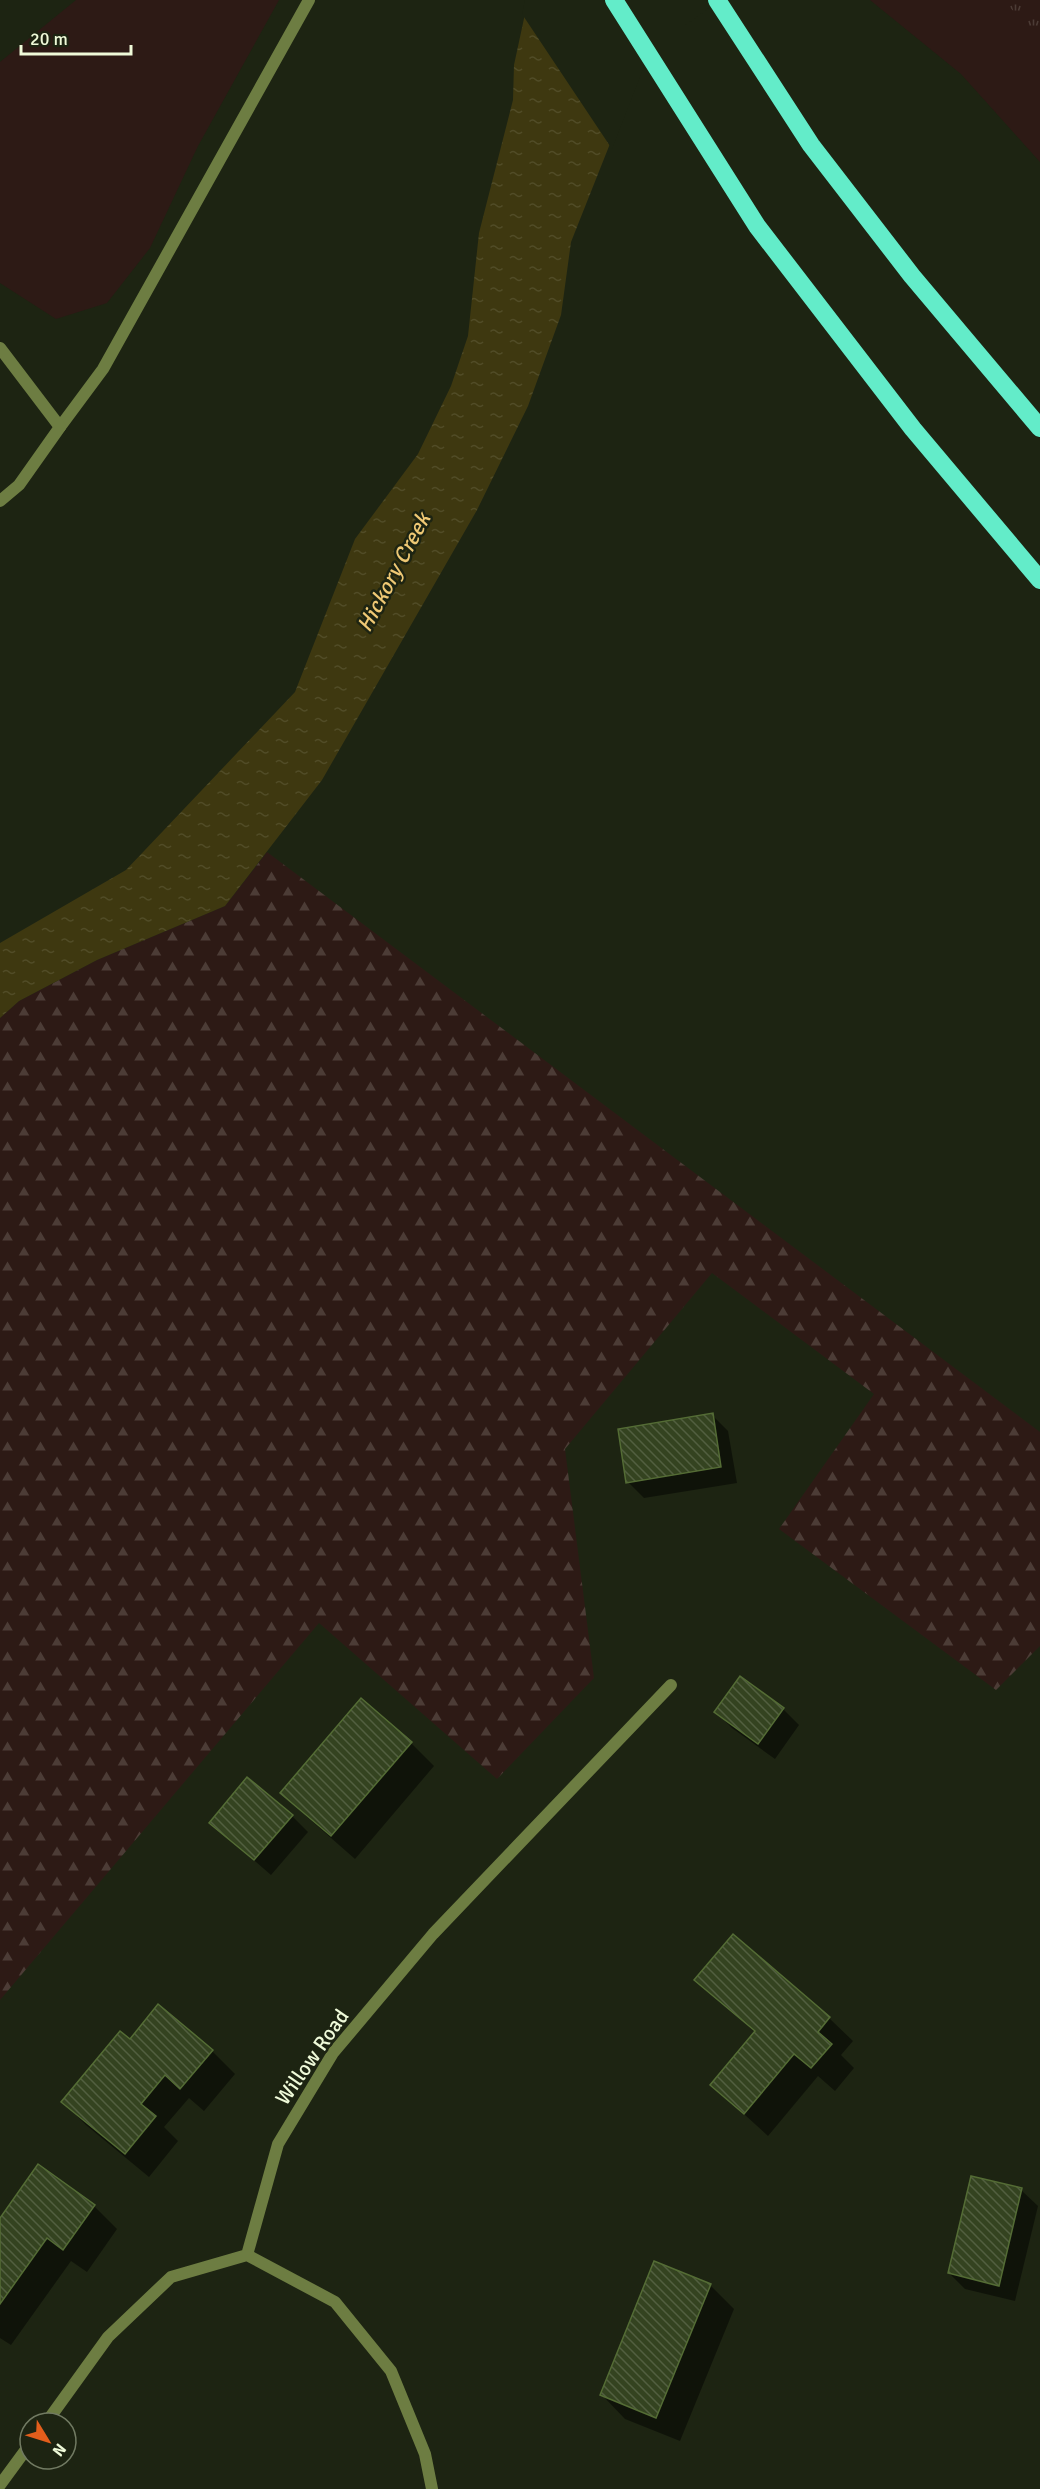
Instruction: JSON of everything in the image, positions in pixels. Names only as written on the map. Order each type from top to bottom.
[{"type":"highway","points":[[614,0],[757,226],[913,429],[1040,580]]},
{"type":"highway","points":[[717,0],[811,145],[912,276],[1040,428]]},
{"type":"street","points":[[0,501],[19,485],[104,369],[309,0]]},
{"type":"street","points":[[0,348],[60,427]]},
{"type":"street","name":"Willow Road","points":[[247,2255],[278,2144],[333,2053],[433,1934],[670,1685]]},
{"type":"street","points":[[55,2411],[108,2337],[171,2277],[247,2255],[335,2302],[391,2371],[425,2454],[432,2489]]},
{"type":"street","points":[[0,2485],[18,2460]]},
{"type":"green space","points":[[76,0],[279,0],[198,146],[150,248],[107,303],[56,319],[0,283],[0,62]]},
{"type":"green space","points":[[870,0],[1040,0],[1040,162],[961,74]]},
{"type":"green space","points":[[1004,0],[1040,0],[1040,43]]},
{"type":"green space","points":[[267,852],[1040,1432],[1040,1646],[996,1690],[779,1529],[874,1394],[712,1273],[565,1449],[594,1678],[497,1779],[319,1623],[0,2000],[0,1018],[19,1001],[97,960],[225,906]]},
{"type":"water","name":"Hickory Creek","points":[[528,0],[681,25],[642,63],[571,242],[561,315],[528,406],[477,510],[322,780],[225,906],[97,960],[19,1001],[0,1018],[0,943],[126,870],[295,692],[355,539],[418,454],[451,386],[468,336],[479,233],[513,100],[514,65]]},
{"type":"pier","points":[[525,0],[720,0],[683,27],[645,64],[612,149],[522,14]]},
{"type":"building","points":[[713,1413],[721,1467],[626,1483],[618,1429]]},
{"type":"building","points":[[740,1676],[784,1708],[758,1744],[714,1712]]},
{"type":"building","points":[[361,1698],[412,1742],[331,1836],[280,1793]]},
{"type":"building","points":[[247,1777],[293,1815],[254,1860],[209,1823]]},
{"type":"building","points":[[733,1934],[830,2017],[818,2032],[832,2044],[811,2068],[794,2054],[744,2114],[710,2085],[755,2031],[694,1980]]},
{"type":"building","points":[[158,2004],[213,2050],[180,2089],[165,2075],[141,2104],[156,2116],[125,2154],[61,2102],[120,2031],[130,2039]]},
{"type":"building","points":[[38,2164],[95,2205],[63,2250],[47,2238],[0,2304],[0,2218]]},
{"type":"building","points":[[971,2176],[1022,2188],[999,2286],[948,2273]]},
{"type":"building","points":[[654,2261],[711,2284],[656,2418],[600,2395]]}]
